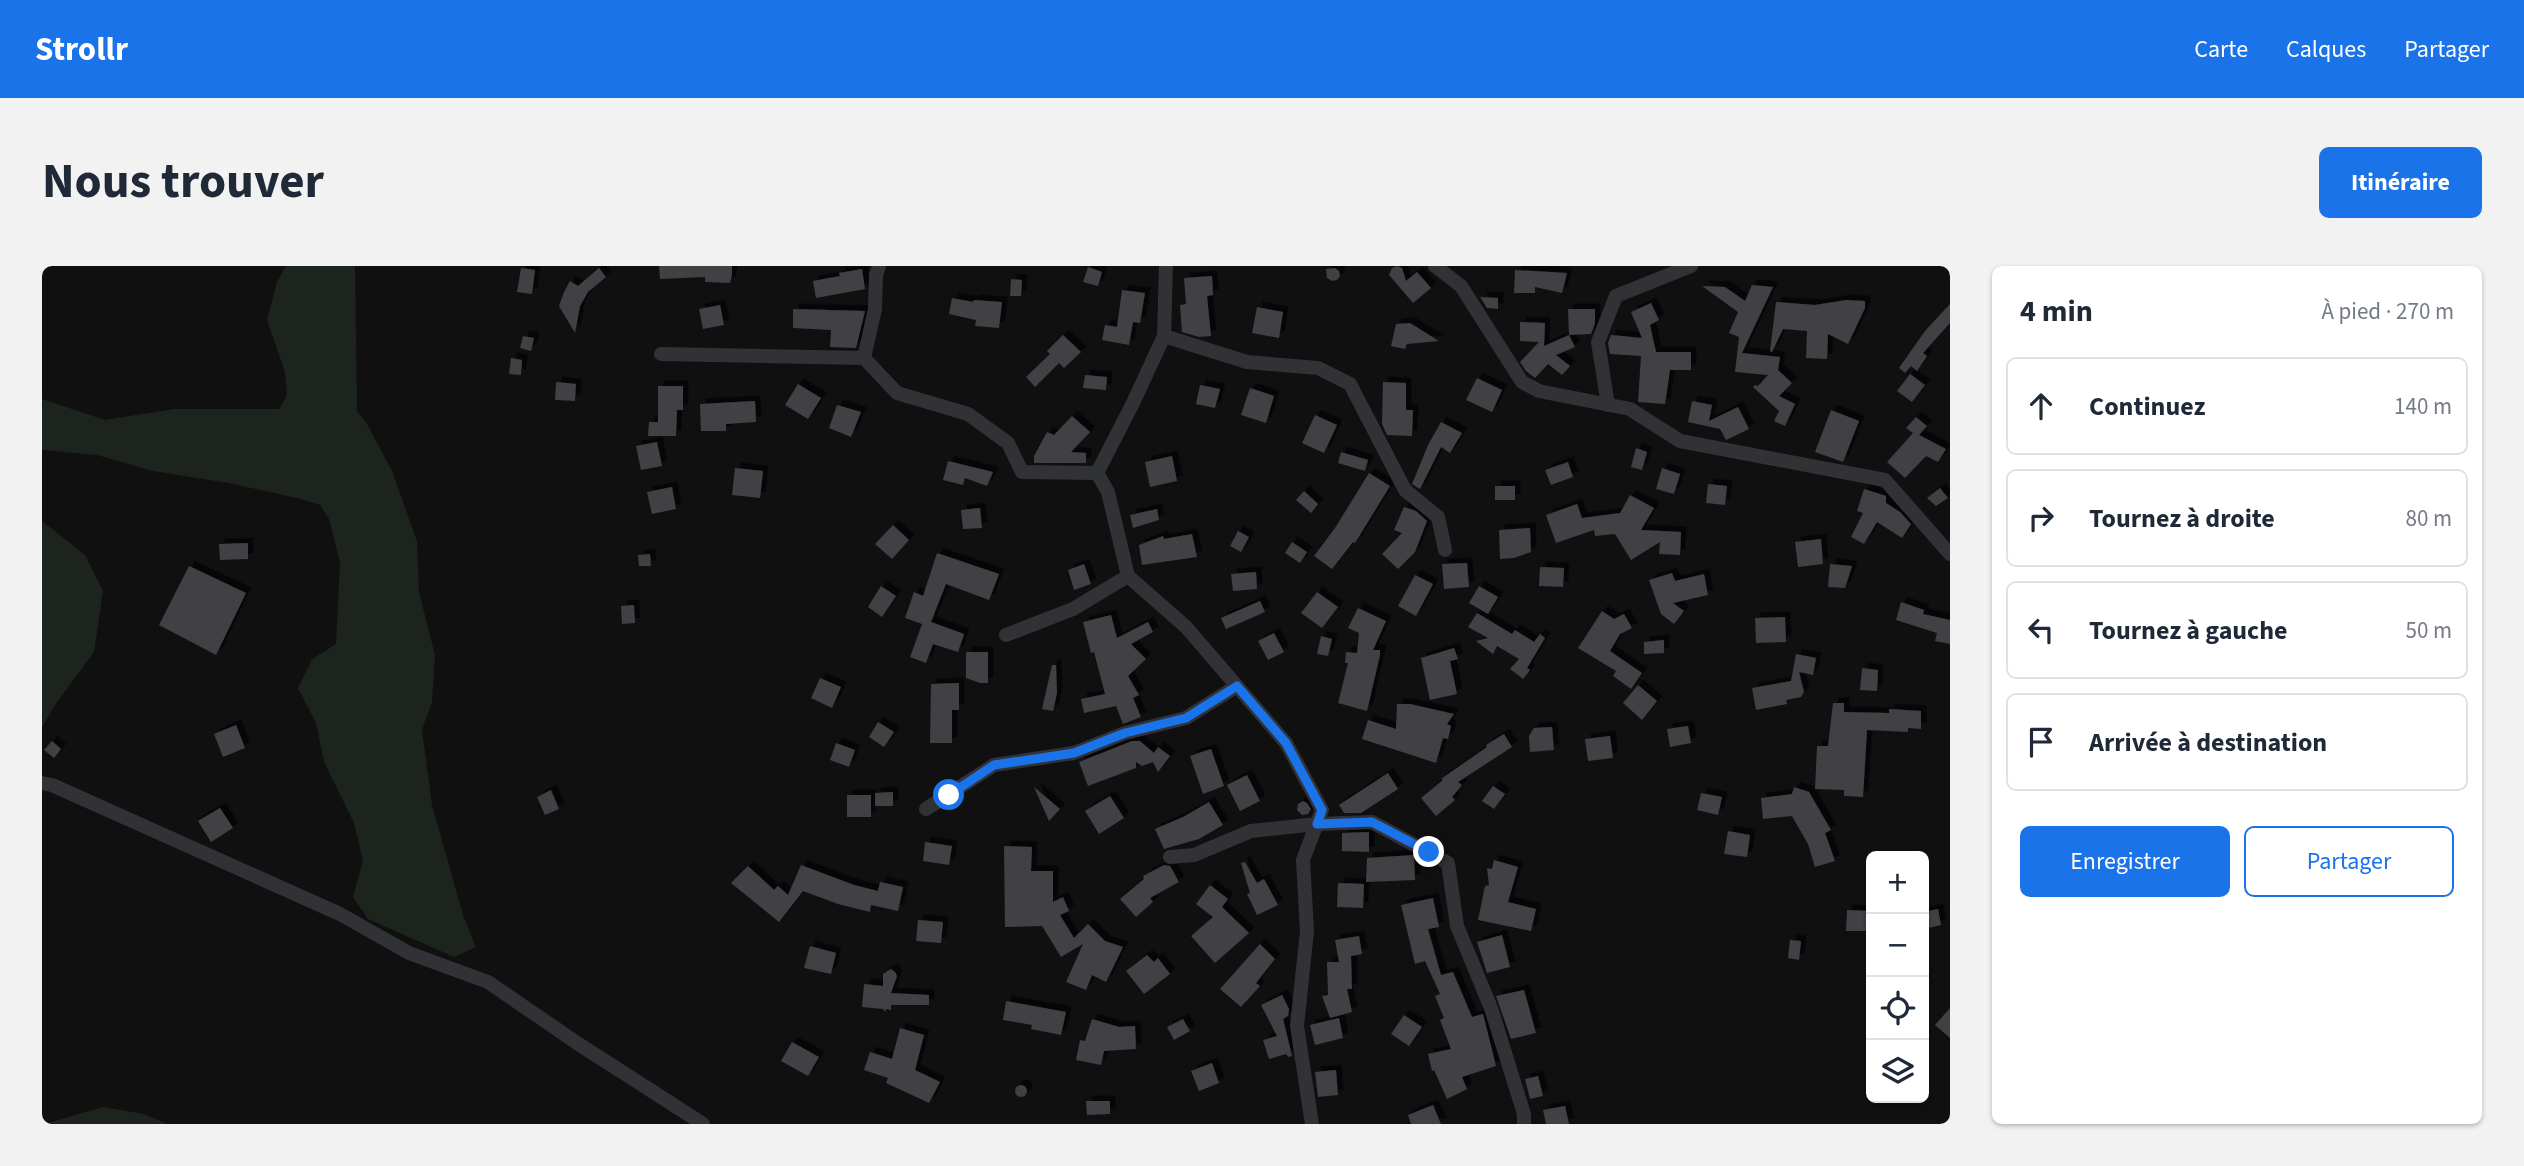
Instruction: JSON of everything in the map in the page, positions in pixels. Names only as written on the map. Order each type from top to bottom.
[{"type":"street","points":[[863,358],[875,309],[876,275],[879,266]]},
{"type":"street","points":[[1097,472],[1164,335],[1166,266]]},
{"type":"street","points":[[1435,266],[1461,286],[1522,382],[1539,391],[1629,409],[1680,441],[1885,480],[1950,554]]},
{"type":"street","points":[[1608,405],[1598,342],[1616,296],[1690,266]]},
{"type":"street","points":[[1164,335],[1247,362],[1318,368],[1350,384],[1405,490],[1438,517],[1445,550]]},
{"type":"street","points":[[661,354],[863,358],[897,393],[968,414],[1008,443],[1022,472],[1097,472]]},
{"type":"street","points":[[1097,472],[1108,492],[1128,576],[1186,628],[1286,743],[1322,810],[1303,860],[1307,931],[1297,1027],[1312,1124]]},
{"type":"street","points":[[1006,635],[1073,609],[1128,576]]},
{"type":"street","points":[[926,810],[994,765],[1074,753],[1125,733],[1186,718],[1237,686]]},
{"type":"street","points":[[42,783],[52,785],[340,914],[409,953],[488,982],[703,1124]]},
{"type":"street","points":[[1170,857],[1194,855],[1251,831],[1372,822],[1448,863],[1457,926],[1491,1008],[1524,1114],[1524,1124]]},
{"type":"shaded area","points":[[286,266],[355,266],[357,411],[392,471],[417,541],[419,592],[435,655],[432,702],[422,730],[432,805],[463,915],[476,947],[454,957],[368,919],[353,897],[363,861],[354,823],[324,762],[316,723],[298,688],[312,659],[336,644],[340,562],[329,519],[320,505],[229,483],[153,471],[97,455],[42,450],[42,399],[105,420],[174,409],[279,409],[287,395],[285,372],[267,320],[277,282]]},
{"type":"shaded area","points":[[42,521],[85,555],[103,591],[94,652],[42,727]]},
{"type":"shaded area","points":[[103,1107],[144,1114],[167,1124],[45,1124]]},
{"type":"building","points":[[659,266],[732,266],[732,275],[730,283],[705,282],[705,277],[660,279]]},
{"type":"building","points":[[1088,267],[1102,272],[1098,286],[1083,282]]},
{"type":"building","points":[[521,268],[535,270],[532,294],[517,292]]},
{"type":"building","points":[[599,268],[606,277],[588,292],[580,306],[575,333],[559,306],[564,292],[570,281],[578,286]]},
{"type":"building","points":[[1335,268],[1340,276],[1332,281],[1327,278],[1326,269]]},
{"type":"building","points":[[1392,268],[1402,268],[1406,281],[1417,272],[1431,288],[1413,303],[1389,275]]},
{"type":"building","points":[[862,269],[865,289],[816,298],[813,281]]},
{"type":"building","points":[[1515,270],[1567,273],[1562,293],[1535,287],[1535,293],[1514,293]]},
{"type":"building","points":[[1212,276],[1213,295],[1207,296],[1211,336],[1199,337],[1182,332],[1180,305],[1186,304],[1184,278]]},
{"type":"building","points":[[1011,279],[1022,280],[1021,296],[1010,296]]},
{"type":"building","points":[[1752,285],[1773,287],[1742,353],[1780,357],[1778,370],[1792,383],[1779,396],[1795,404],[1785,426],[1774,421],[1779,411],[1753,387],[1758,386],[1768,375],[1735,372],[1739,337],[1729,333],[1738,312],[1702,286],[1725,287],[1745,301]]},
{"type":"building","points":[[1122,290],[1145,293],[1140,323],[1133,322],[1129,345],[1102,340],[1105,325],[1117,327]]},
{"type":"building","points":[[1480,297],[1498,298],[1498,309],[1487,308]]},
{"type":"building","points":[[952,298],[973,302],[1002,302],[999,328],[975,326],[976,320],[949,314]]},
{"type":"building","points":[[1846,300],[1865,301],[1865,308],[1848,344],[1828,334],[1827,359],[1806,358],[1807,331],[1783,329],[1772,352],[1770,351],[1776,302],[1815,305]]},
{"type":"building","points":[[1651,303],[1659,320],[1650,325],[1656,352],[1691,352],[1691,370],[1670,370],[1665,404],[1638,402],[1641,356],[1610,354],[1608,343],[1611,335],[1642,338],[1631,312]]},
{"type":"building","points":[[1950,304],[1950,323],[1923,353],[1927,356],[1917,371],[1911,366],[1905,373],[1899,368],[1925,331]]},
{"type":"building","points":[[720,305],[724,325],[703,329],[699,309]]},
{"type":"building","points":[[1257,307],[1283,312],[1279,338],[1252,333]]},
{"type":"building","points":[[793,309],[865,311],[856,348],[830,347],[831,330],[793,328]]},
{"type":"building","points":[[1568,309],[1595,309],[1595,323],[1591,334],[1569,335]]},
{"type":"building","points":[[1520,322],[1545,323],[1544,346],[1569,335],[1575,347],[1556,355],[1570,366],[1562,375],[1548,364],[1535,378],[1526,371],[1520,362],[1539,342],[1520,341]]},
{"type":"building","points":[[1410,323],[1439,341],[1407,344],[1405,349],[1391,346],[1396,324]]},
{"type":"building","points":[[1063,335],[1081,352],[1064,368],[1059,363],[1035,387],[1026,377],[1050,354],[1047,351]]},
{"type":"building","points":[[523,336],[534,338],[531,351],[520,348]]},
{"type":"building","points":[[511,358],[522,360],[521,375],[509,374]]},
{"type":"building","points":[[1910,374],[1925,385],[1912,402],[1897,391]]},
{"type":"building","points":[[1085,375],[1107,377],[1106,390],[1083,388]]},
{"type":"building","points":[[1477,378],[1502,390],[1492,412],[1466,400]]},
{"type":"building","points":[[556,382],[576,384],[575,401],[555,400]]},
{"type":"building","points":[[1383,382],[1406,383],[1406,410],[1413,410],[1412,436],[1387,435],[1382,424]]},
{"type":"building","points":[[798,384],[821,398],[808,419],[785,405]]},
{"type":"building","points":[[1200,385],[1220,389],[1215,408],[1196,404]]},
{"type":"building","points":[[658,386],[683,386],[683,410],[677,410],[676,436],[648,436],[649,422],[658,422]]},
{"type":"building","points":[[1250,388],[1274,396],[1266,423],[1241,415]]},
{"type":"building","points":[[755,401],[756,422],[726,424],[726,431],[701,431],[700,404]]},
{"type":"building","points":[[1692,401],[1712,405],[1709,421],[1738,407],[1749,429],[1726,440],[1720,429],[1688,422]]},
{"type":"building","points":[[837,405],[861,412],[851,437],[829,428]]},
{"type":"building","points":[[1831,410],[1859,421],[1843,462],[1815,452]]},
{"type":"building","points":[[1315,415],[1337,425],[1324,453],[1302,443]]},
{"type":"building","points":[[1072,416],[1090,432],[1071,452],[1086,453],[1086,463],[1034,463],[1034,456],[1047,432],[1054,435]]},
{"type":"building","points":[[1916,417],[1927,426],[1919,435],[1946,449],[1938,462],[1926,456],[1905,478],[1887,462],[1913,433],[1906,428]]},
{"type":"building","points":[[1441,422],[1462,433],[1450,453],[1441,447],[1420,489],[1412,484]]},
{"type":"building","points":[[657,442],[662,466],[641,470],[636,446]]},
{"type":"building","points":[[1636,448],[1647,452],[1642,470],[1631,467]]},
{"type":"building","points":[[1341,452],[1368,460],[1365,471],[1338,463]]},
{"type":"building","points":[[1172,456],[1177,481],[1150,487],[1145,462]]},
{"type":"building","points":[[948,461],[993,472],[987,486],[965,478],[963,485],[943,480]]},
{"type":"building","points":[[1568,462],[1573,477],[1551,485],[1545,470]]},
{"type":"building","points":[[735,468],[763,471],[760,498],[732,495]]},
{"type":"building","points":[[1662,468],[1680,474],[1674,494],[1656,489]]},
{"type":"building","points":[[1369,473],[1390,486],[1355,543],[1353,542],[1332,569],[1314,556]]},
{"type":"building","points":[[1708,484],[1727,486],[1725,505],[1706,503]]},
{"type":"building","points":[[1495,486],[1515,486],[1515,500],[1495,500]]},
{"type":"building","points":[[672,487],[676,509],[652,514],[647,492]]},
{"type":"building","points":[[1940,488],[1948,498],[1936,506],[1927,498]]},
{"type":"building","points":[[1864,489],[1886,496],[1886,503],[1900,512],[1911,524],[1902,538],[1877,522],[1864,544],[1851,537],[1863,513],[1857,511]]},
{"type":"building","points":[[1304,491],[1318,504],[1311,513],[1296,500]]},
{"type":"building","points":[[1630,495],[1654,508],[1641,530],[1681,532],[1680,555],[1659,554],[1660,542],[1631,560],[1615,534],[1595,536],[1594,530],[1556,543],[1546,515],[1577,504],[1582,518],[1620,513]]},
{"type":"building","points":[[1404,507],[1416,511],[1427,521],[1415,552],[1398,569],[1382,554],[1402,533],[1394,530]]},
{"type":"building","points":[[980,508],[982,528],[963,529],[961,510]]},
{"type":"building","points":[[1157,509],[1159,520],[1133,528],[1130,515]]},
{"type":"building","points":[[893,525],[909,540],[892,559],[875,544]]},
{"type":"building","points":[[1530,528],[1531,552],[1514,558],[1500,559],[1499,530]]},
{"type":"building","points":[[1238,531],[1249,537],[1241,552],[1230,546]]},
{"type":"building","points":[[1192,534],[1197,557],[1142,565],[1139,545],[1163,536],[1164,539]]},
{"type":"building","points":[[1821,539],[1823,564],[1798,567],[1795,542]]},
{"type":"building","points":[[1292,542],[1307,552],[1300,563],[1285,553]]},
{"type":"building","points":[[248,543],[248,559],[220,560],[219,544]]},
{"type":"building","points":[[937,553],[999,574],[989,600],[946,584],[931,622],[964,634],[958,652],[933,644],[926,663],[910,657],[922,624],[905,618],[914,592],[923,596]]},
{"type":"building","points":[[650,554],[651,566],[639,566],[638,555]]},
{"type":"building","points":[[1467,563],[1469,587],[1444,589],[1442,564]]},
{"type":"building","points":[[1084,564],[1091,584],[1074,590],[1068,570]]},
{"type":"building","points":[[1830,564],[1852,566],[1845,588],[1828,587]]},
{"type":"building","points":[[189,566],[246,593],[216,655],[159,625]]},
{"type":"building","points":[[1540,567],[1564,568],[1563,587],[1539,586]]},
{"type":"building","points":[[1256,572],[1257,589],[1233,591],[1231,574]]},
{"type":"building","points":[[1672,573],[1675,581],[1704,574],[1708,595],[1673,603],[1684,611],[1674,624],[1661,614],[1649,580]]},
{"type":"building","points":[[1415,575],[1433,584],[1416,616],[1398,606]]},
{"type":"building","points":[[881,586],[896,596],[882,617],[868,607]]},
{"type":"building","points":[[1479,586],[1498,597],[1488,614],[1469,603]]},
{"type":"building","points":[[1317,592],[1338,607],[1322,628],[1301,613]]},
{"type":"building","points":[[1260,601],[1265,612],[1226,629],[1221,618]]},
{"type":"building","points":[[1901,602],[1924,610],[1923,614],[1950,620],[1950,644],[1935,641],[1937,633],[1896,620]]},
{"type":"building","points":[[634,605],[635,623],[622,624],[621,606]]},
{"type":"building","points":[[1358,608],[1386,621],[1373,650],[1380,650],[1380,655],[1367,711],[1338,703],[1348,663],[1345,663],[1346,652],[1357,653],[1359,633],[1348,628]]},
{"type":"building","points":[[1602,611],[1614,619],[1624,614],[1632,628],[1620,634],[1610,651],[1642,673],[1631,689],[1613,676],[1616,671],[1578,648]]},
{"type":"building","points":[[1477,613],[1512,634],[1515,630],[1534,642],[1540,634],[1545,638],[1523,679],[1510,669],[1519,659],[1497,646],[1493,654],[1476,641],[1488,638],[1468,627]]},
{"type":"building","points":[[1111,615],[1117,638],[1148,622],[1153,632],[1131,644],[1146,659],[1128,676],[1139,695],[1133,698],[1141,717],[1123,724],[1116,706],[1084,713],[1081,699],[1105,694],[1083,622]]},
{"type":"building","points":[[1785,617],[1786,642],[1756,643],[1755,618]]},
{"type":"building","points":[[1274,633],[1284,652],[1268,660],[1258,641]]},
{"type":"building","points":[[1321,636],[1332,639],[1328,656],[1317,654]]},
{"type":"building","points":[[1664,640],[1664,653],[1644,654],[1644,642]]},
{"type":"building","points":[[1454,648],[1458,659],[1450,661],[1457,694],[1430,700],[1421,658]]},
{"type":"building","points":[[966,652],[988,652],[988,683],[966,678]]},
{"type":"building","points":[[1796,654],[1816,658],[1813,675],[1799,672],[1804,692],[1801,697],[1786,700],[1787,704],[1756,710],[1752,688],[1791,681]]},
{"type":"building","points":[[1052,665],[1056,665],[1057,693],[1053,711],[1042,709]]},
{"type":"building","points":[[1862,668],[1878,670],[1877,691],[1860,690]]},
{"type":"building","points":[[820,678],[841,687],[832,708],[811,698]]},
{"type":"building","points":[[959,683],[959,710],[952,710],[952,743],[930,743],[931,684]]},
{"type":"building","points":[[1638,685],[1657,701],[1642,720],[1623,703]]},
{"type":"building","points":[[1833,703],[1844,703],[1844,712],[1889,713],[1889,709],[1921,711],[1921,729],[1908,728],[1908,732],[1867,730],[1863,797],[1844,796],[1844,790],[1815,789],[1817,746],[1828,746]]},
{"type":"building","points":[[1397,704],[1410,704],[1454,714],[1447,724],[1451,726],[1448,739],[1443,738],[1436,763],[1362,739],[1368,720],[1396,729]]},
{"type":"building","points":[[878,722],[894,732],[884,747],[869,737]]},
{"type":"building","points":[[236,725],[245,748],[223,757],[214,734]]},
{"type":"building","points":[[1688,726],[1691,743],[1670,747],[1667,729]]},
{"type":"building","points":[[1552,727],[1554,750],[1530,752],[1529,736],[1534,728]]},
{"type":"building","points":[[1504,734],[1512,747],[1458,782],[1462,785],[1452,797],[1455,800],[1436,816],[1421,798],[1443,780],[1441,779]]},
{"type":"building","points":[[1610,736],[1613,758],[1588,761],[1585,739]]},
{"type":"building","points":[[52,741],[61,749],[54,758],[44,750]]},
{"type":"building","points":[[1132,741],[1140,741],[1154,753],[1158,747],[1170,756],[1158,772],[1153,762],[1142,766],[1136,762],[1136,768],[1088,786],[1079,762]]},
{"type":"building","points":[[836,743],[855,750],[849,767],[830,760]]},
{"type":"building","points":[[1211,749],[1224,786],[1203,794],[1190,756]]},
{"type":"building","points":[[1388,773],[1398,789],[1361,813],[1344,813],[1339,805]]},
{"type":"building","points":[[1247,775],[1260,801],[1240,811],[1227,785]]},
{"type":"building","points":[[1493,786],[1505,794],[1494,809],[1482,801]]},
{"type":"building","points":[[1034,787],[1060,809],[1049,821]]},
{"type":"building","points":[[1794,787],[1809,792],[1831,830],[1825,833],[1835,861],[1815,867],[1808,844],[1792,816],[1763,819],[1761,798],[1792,794]]},
{"type":"building","points":[[551,790],[559,809],[545,815],[537,797]]},
{"type":"building","points":[[893,792],[893,806],[875,806],[875,793]]},
{"type":"building","points":[[1701,793],[1722,797],[1718,815],[1697,810]]},
{"type":"building","points":[[847,795],[871,795],[871,817],[847,817]]},
{"type":"building","points":[[1110,796],[1124,818],[1099,834],[1085,811]]},
{"type":"building","points":[[1303,801],[1311,809],[1308,814],[1302,815],[1297,810],[1298,804]]},
{"type":"building","points":[[1209,802],[1223,825],[1199,839],[1164,849],[1155,829]]},
{"type":"building","points":[[220,808],[233,828],[211,842],[198,821]]},
{"type":"building","points":[[1728,831],[1750,835],[1747,857],[1724,854]]},
{"type":"building","points":[[1369,832],[1369,852],[1342,851],[1342,833]]},
{"type":"building","points":[[925,842],[952,846],[949,865],[923,861]]},
{"type":"building","points":[[1004,846],[1032,847],[1031,871],[1053,871],[1053,902],[1063,897],[1069,911],[1060,915],[1074,938],[1088,924],[1105,941],[1123,947],[1106,982],[1092,975],[1086,990],[1066,982],[1083,944],[1061,957],[1042,926],[1005,927]]},
{"type":"building","points":[[1414,855],[1415,880],[1366,882],[1367,858]]},
{"type":"building","points":[[1494,860],[1518,867],[1508,902],[1536,909],[1531,931],[1478,920],[1485,886],[1489,885],[1487,868],[1492,869]]},
{"type":"building","points":[[1245,862],[1257,883],[1264,879],[1278,905],[1257,915],[1247,894],[1250,893],[1241,863]]},
{"type":"building","points":[[801,865],[878,891],[880,882],[903,887],[898,911],[871,905],[870,912],[803,891],[779,922],[731,883],[748,866],[774,890],[778,886],[788,895]]},
{"type":"building","points":[[1164,865],[1170,866],[1179,882],[1150,898],[1153,902],[1136,917],[1120,899],[1144,879],[1143,876]]},
{"type":"building","points":[[1338,883],[1364,884],[1363,908],[1337,907]]},
{"type":"building","points":[[1210,885],[1228,899],[1222,907],[1249,933],[1215,963],[1191,936],[1213,917],[1196,904]]},
{"type":"building","points":[[1433,898],[1439,927],[1428,929],[1441,975],[1453,972],[1472,1017],[1483,1014],[1496,1066],[1462,1077],[1467,1089],[1447,1099],[1434,1070],[1432,1071],[1428,1054],[1451,1049],[1440,1020],[1444,1018],[1435,996],[1440,994],[1425,961],[1415,964],[1401,905]]},
{"type":"building","points":[[1938,909],[1941,925],[1929,928],[1929,911]]},
{"type":"building","points":[[1847,910],[1866,911],[1866,931],[1846,931]]},
{"type":"building","points":[[918,920],[943,922],[941,943],[916,941]]},
{"type":"building","points":[[1502,935],[1510,967],[1487,973],[1477,942]]},
{"type":"building","points":[[1359,936],[1362,954],[1351,956],[1352,989],[1347,989],[1352,1012],[1330,1018],[1322,996],[1328,995],[1327,962],[1339,962],[1335,940]]},
{"type":"building","points":[[1790,940],[1801,941],[1799,960],[1788,958]]},
{"type":"building","points":[[1260,944],[1275,959],[1256,983],[1260,986],[1241,1007],[1220,989]]},
{"type":"building","points":[[810,946],[836,953],[831,974],[804,968]]},
{"type":"building","points":[[1147,955],[1154,962],[1158,958],[1170,974],[1144,994],[1126,971]]},
{"type":"building","points":[[891,969],[897,976],[891,993],[929,995],[929,1005],[891,1005],[891,1010],[886,1009],[885,1012],[883,1009],[862,1007],[864,984],[883,986],[883,974]]},
{"type":"building","points":[[1524,990],[1536,1033],[1511,1039],[1496,996]]},
{"type":"building","points":[[1282,995],[1289,1009],[1288,1016],[1283,1019],[1292,1056],[1288,1057],[1286,1054],[1269,1059],[1263,1040],[1277,1036],[1261,1005]]},
{"type":"building","points":[[1006,1001],[1066,1012],[1061,1035],[1031,1029],[1032,1025],[1003,1020]]},
{"type":"building","points":[[1950,1008],[1950,1038],[1935,1025]]},
{"type":"building","points":[[1404,1015],[1422,1027],[1409,1046],[1391,1034]]},
{"type":"building","points":[[1339,1018],[1343,1038],[1315,1045],[1310,1025]]},
{"type":"building","points":[[1092,1019],[1119,1027],[1135,1026],[1136,1049],[1104,1051],[1101,1065],[1076,1060],[1080,1040],[1085,1041]]},
{"type":"building","points":[[1183,1019],[1190,1031],[1174,1040],[1167,1027]]},
{"type":"building","points":[[900,1028],[924,1035],[915,1070],[940,1082],[929,1103],[886,1083],[888,1078],[864,1070],[870,1052],[892,1059]]},
{"type":"building","points":[[792,1042],[819,1057],[808,1076],[781,1061]]},
{"type":"building","points":[[1212,1063],[1219,1083],[1199,1091],[1191,1071]]},
{"type":"building","points":[[1336,1070],[1338,1095],[1318,1097],[1315,1072]]},
{"type":"building","points":[[1538,1076],[1543,1096],[1530,1099],[1525,1079]]},
{"type":"building","points":[[1021,1085],[1027,1091],[1021,1097],[1015,1091]]},
{"type":"building","points":[[1086,1101],[1110,1101],[1110,1114],[1087,1115]]},
{"type":"building","points":[[1433,1105],[1441,1124],[1411,1124],[1408,1115]]},
{"type":"building","points":[[1565,1106],[1569,1124],[1546,1124],[1543,1110]]},
{"type":"route","points":[[949,795],[994,765],[1074,753],[1125,733],[1186,718],[1237,686],[1286,743],[1322,810],[1317,824],[1372,822],[1429,852]]}]
